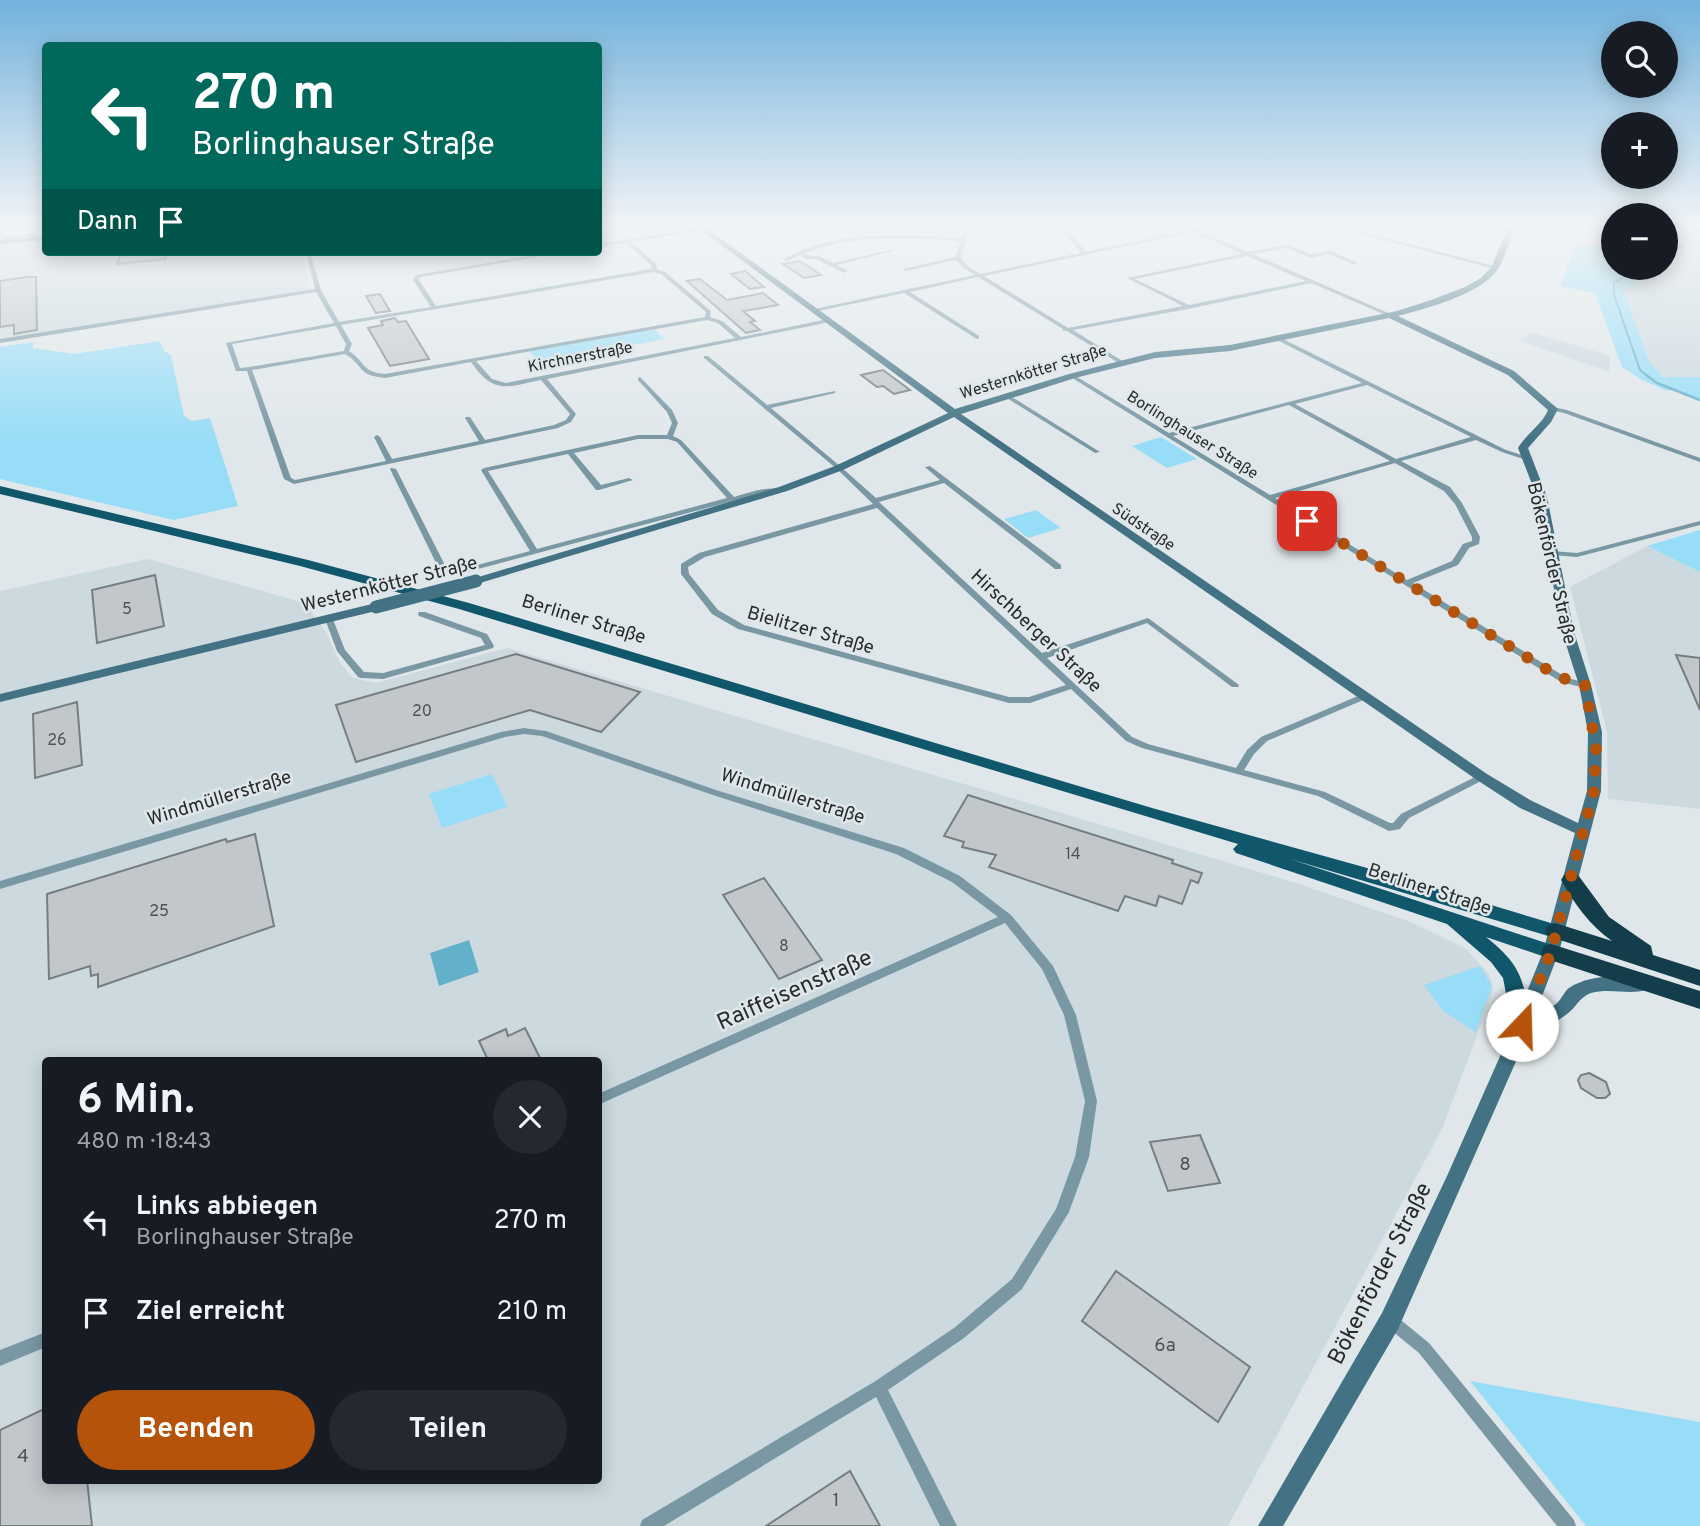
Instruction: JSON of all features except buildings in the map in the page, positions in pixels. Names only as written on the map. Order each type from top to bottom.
[{"type":"highway","points":[[1571,880],[1585,904],[1606,929],[1675,970]]},
{"type":"highway","name":"Berliner Straße","points":[[1553,942],[1700,978]]},
{"type":"highway","name":"Berliner Straße","points":[[1553,942],[1654,987],[1700,1000]]},
{"type":"main road","name":"Berliner Straße","points":[[0,490],[303,563],[464,606],[1148,813],[1378,877],[1553,942]]},
{"type":"main road","name":"Berliner Straße","points":[[1148,813],[1261,856],[1451,920],[1553,942]]},
{"type":"main road","points":[[1451,920],[1498,957],[1512,976],[1520,1030]]},
{"type":"street","points":[[0,341],[267,298]]},
{"type":"street","points":[[323,298],[349,344],[346,352]]},
{"type":"street","points":[[428,298],[435,308]]},
{"type":"street","points":[[491,298],[229,343],[238,370],[346,352],[355,356],[363,371],[374,375],[707,318],[720,322],[740,339]]},
{"type":"street","points":[[693,298],[709,312],[707,318]]},
{"type":"street","name":"Südstraße","points":[[797,298],[954,413],[1482,777],[1525,804],[1583,831]]},
{"type":"street","points":[[813,310],[870,298]]},
{"type":"street","points":[[916,298],[978,337]]},
{"type":"street","points":[[1014,298],[1122,362]]},
{"type":"street","points":[[1170,298],[1188,307]]},
{"type":"street","points":[[1065,330],[1230,298]]},
{"type":"street","points":[[1351,298],[1511,373],[1553,409],[1700,460]]},
{"type":"street","points":[[1390,315],[1440,298]]},
{"type":"street","name":"Westernkötter Straße","points":[[0,698],[476,581],[783,489],[839,468],[954,413],[1122,362],[1155,355],[1230,348],[1390,315]]},
{"type":"street","name":"Kirchnerstraße","points":[[472,360],[485,379],[493,384],[506,385],[828,321]]},
{"type":"street","points":[[1277,338],[1526,458]]},
{"type":"street","name":"Hirschberger Straße","points":[[706,356],[839,468],[1129,738],[1145,746],[1239,769],[1321,794],[1389,827],[1396,826],[1405,816],[1482,777]]},
{"type":"street","points":[[249,369],[288,479],[294,482],[392,465],[556,427],[569,421],[573,414],[543,378]]},
{"type":"street","name":"Borlinghauser Straße","points":[[1072,376],[1559,677],[1585,685]]},
{"type":"street","points":[[640,379],[670,411],[675,423],[669,437]]},
{"type":"street","points":[[1169,435],[1367,383]]},
{"type":"street","points":[[765,407],[833,393]]},
{"type":"street","points":[[1007,396],[1097,452]]},
{"type":"street","points":[[1289,404],[1447,489],[1458,503],[1476,542],[1466,546],[1455,563],[1407,583]]},
{"type":"street","name":"Bökenförder Straße","points":[[1270,1526],[1390,1321],[1520,1030],[1553,942],[1594,791],[1596,748],[1585,685],[1568,632],[1542,497],[1524,448],[1527,439],[1551,417],[1553,409]]},
{"type":"street","points":[[468,418],[483,442]]},
{"type":"street","points":[[377,437],[392,465]]},
{"type":"street","points":[[535,552],[484,470],[638,437],[669,437],[679,441],[732,499]]},
{"type":"street","points":[[1268,498],[1478,437]]},
{"type":"street","points":[[570,452],[600,488],[629,480]]},
{"type":"street","name":"Westernkötter Straße","points":[[392,465],[443,569],[459,572],[763,491],[783,489]]},
{"type":"street","points":[[928,467],[1058,567]]},
{"type":"street","points":[[876,503],[946,480]]},
{"type":"street","name":"Bielitzer Straße","points":[[876,503],[702,555],[684,566],[685,574],[715,612],[741,627],[1009,700],[1030,700],[1072,686]]},
{"type":"street","points":[[1552,554],[1577,555],[1700,523]]},
{"type":"street","points":[[329,619],[341,651],[361,675],[383,676],[490,646],[484,636],[422,614]]},
{"type":"street","points":[[1040,657],[1148,620],[1236,685]]},
{"type":"street","points":[[1239,769],[1250,752],[1264,740],[1365,696]]},
{"type":"street","name":"Windmüllerstraße","points":[[0,886],[439,753],[524,731],[543,733],[713,793],[900,851],[957,879],[1007,918],[1047,966],[1070,1015],[1091,1101],[1082,1157],[1062,1212],[1017,1284],[959,1333],[873,1390],[648,1526]]},
{"type":"street","name":"Raiffeisenstraße","points":[[602,1098],[1007,918]]},
{"type":"street","points":[[1520,1030],[1563,1008],[1573,994],[1586,988],[1607,983],[1654,987]]},
{"type":"street","points":[[1390,1321],[1424,1348],[1568,1526]]},
{"type":"street","points":[[0,1358],[42,1341]]},
{"type":"street","points":[[873,1390],[949,1526]]},
{"type":"shaded area","points":[[0,298],[259,298],[0,339]]},
{"type":"shaded area","points":[[1597,298],[1627,298],[1649,361],[1668,383],[1665,377],[1700,377],[1700,399],[1674,389],[1667,391],[1622,367]]},
{"type":"shaded area","points":[[1627,298],[1700,298],[1700,395],[1667,382],[1649,361]]},
{"type":"shaded area","points":[[653,328],[665,339],[539,363],[530,351]]},
{"type":"shaded area","points":[[1533,333],[1610,357],[1609,372],[1518,340]]},
{"type":"shaded area","points":[[160,341],[164,351],[171,355],[184,416],[192,421],[210,418],[238,506],[174,520],[0,479],[0,347],[33,342],[33,348],[74,354]]},
{"type":"shaded area","points":[[1161,437],[1197,459],[1167,468],[1132,446]]},
{"type":"shaded area","points":[[1036,510],[1061,528],[1028,538],[1004,519]]},
{"type":"shaded area","points":[[1700,530],[1700,572],[1647,546]]},
{"type":"shaded area","points":[[1647,546],[1700,572],[1700,809],[1608,799],[1607,732],[1570,587]]},
{"type":"shaded area","points":[[148,559],[305,603],[327,634],[340,663],[353,678],[376,683],[507,648],[1290,881],[1411,922],[1465,948],[1488,973],[1493,986],[1442,1129],[1228,1526],[0,1526],[0,591]]},
{"type":"shaded area","points":[[492,774],[507,807],[442,828],[429,794]]},
{"type":"shaded area","points":[[469,940],[479,972],[439,986],[430,953]]},
{"type":"shaded area","points":[[1480,966],[1492,986],[1476,1032],[1443,1011],[1424,985]]},
{"type":"shaded area","points":[[1470,1381],[1700,1422],[1700,1526],[1586,1526]]},
{"type":"waterway","points":[[1615,298],[1640,370],[1649,377]]},
{"type":"waterway","points":[[1646,375],[1657,383],[1700,400]]},
{"type":"route","points":[[1307,521],[1559,677],[1585,685],[1595,732],[1594,791],[1551,952],[1522,1025]]}]
